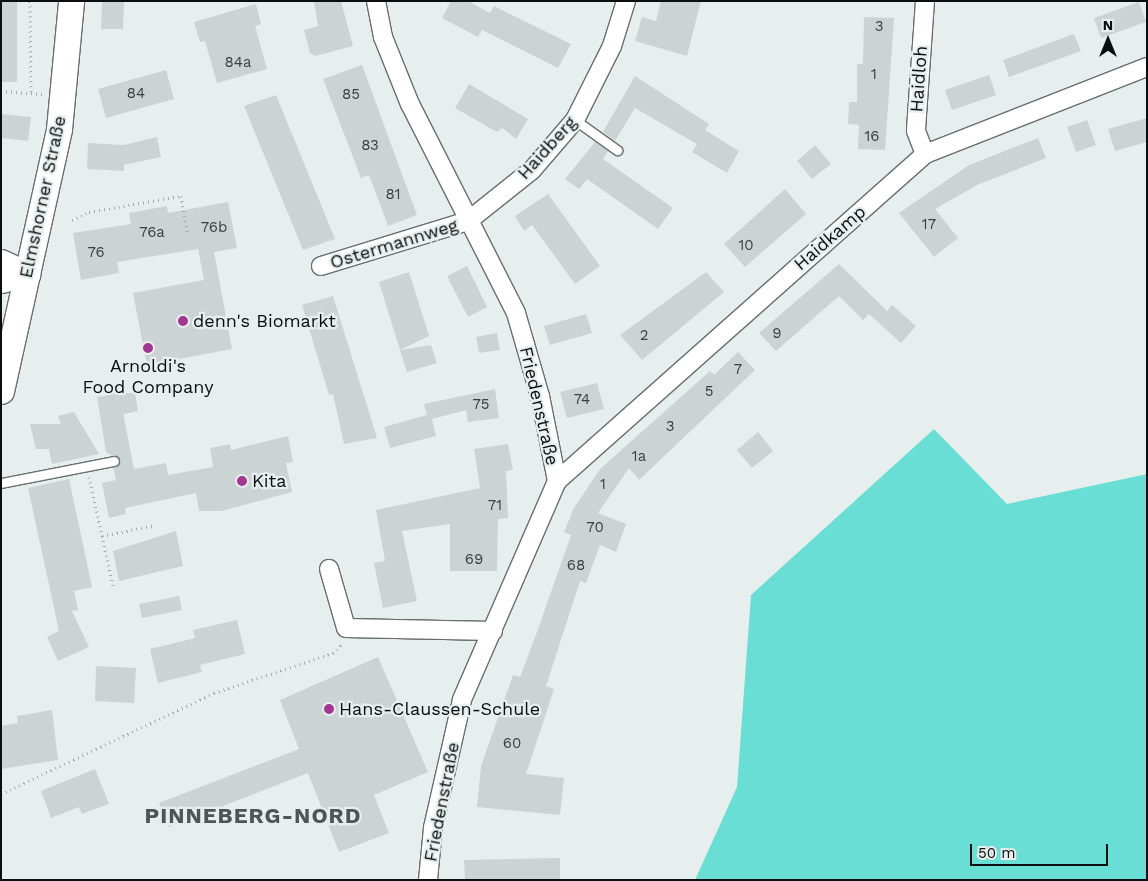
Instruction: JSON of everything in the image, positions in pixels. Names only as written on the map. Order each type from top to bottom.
[{"type":"main road","name":"Elmshorner Straße","points":[[1,391],[59,129],[71,1]]},
{"type":"main road","points":[[1,262],[28,274]]},
{"type":"main road","points":[[1,280],[28,274]]},
{"type":"street","name":"Friedenstraße","points":[[376,1],[383,37],[410,104],[516,313],[540,396],[557,481],[462,700],[434,828],[428,880]]},
{"type":"street","name":"Haidberg","points":[[468,221],[532,170],[574,120],[612,46],[626,1]]},
{"type":"street","name":"Haidloh","points":[[924,1],[916,131],[925,154]]},
{"type":"street","name":"Haidkamp","points":[[557,481],[925,154],[1147,67]]},
{"type":"street","name":"Ostermannweg","points":[[321,266],[468,221]]},
{"type":"street","points":[[329,569],[346,628],[493,631]]},
{"type":"lane","points":[[574,120],[617,150]]},
{"type":"lane","points":[[1,483],[114,461]]},
{"type":"path","points":[[30,1],[31,92]]},
{"type":"path","points":[[1,90],[46,95]]},
{"type":"path","points":[[72,220],[89,212],[181,196],[187,230]]},
{"type":"path","points":[[87,467],[113,585]]},
{"type":"path","points":[[102,536],[155,525]]},
{"type":"path","points":[[1,794],[214,693],[333,653],[344,641],[346,628]]},
{"type":"shaded area","points":[[934,429],[1007,504],[1147,474],[1147,880],[695,880],[737,787],[751,595]]},
{"type":"building","points":[[1,1],[17,1],[17,82],[1,82]]},
{"type":"building","points":[[314,1],[341,1],[353,46],[315,56],[310,53],[304,30],[318,26]]},
{"type":"building","points":[[451,1],[468,1],[490,13],[494,6],[571,44],[558,68],[482,30],[478,37],[442,18]]},
{"type":"building","points":[[661,1],[701,1],[687,56],[635,41],[642,17],[656,21]]},
{"type":"building","points":[[102,2],[124,2],[123,29],[101,29]]},
{"type":"building","points":[[1139,2],[1146,22],[1101,38],[1094,18]]},
{"type":"building","points":[[256,4],[261,24],[255,26],[267,69],[217,83],[205,41],[200,42],[194,22]]},
{"type":"building","points":[[864,17],[894,18],[885,150],[858,149],[859,125],[848,124],[849,102],[857,102],[857,64],[863,64]]},
{"type":"building","points":[[1074,34],[1081,51],[1009,77],[1003,60]]},
{"type":"building","points":[[362,65],[417,215],[388,226],[369,175],[361,178],[323,79]]},
{"type":"building","points":[[166,70],[174,99],[106,118],[98,89]]},
{"type":"building","points":[[989,75],[996,95],[952,110],[945,90]]},
{"type":"building","points":[[635,76],[709,124],[705,130],[739,151],[727,173],[692,152],[697,144],[635,108],[615,141],[603,132]]},
{"type":"building","points":[[469,84],[528,119],[516,139],[502,128],[497,132],[455,108]]},
{"type":"building","points":[[276,95],[335,239],[303,250],[244,106]]},
{"type":"building","points":[[1,114],[31,117],[28,141],[1,138]]},
{"type":"building","points":[[1147,118],[1147,142],[1115,151],[1108,129]]},
{"type":"building","points":[[1087,120],[1096,145],[1076,152],[1067,127]]},
{"type":"building","points":[[157,137],[161,157],[124,165],[124,171],[87,169],[88,143],[124,145]]},
{"type":"building","points":[[1038,138],[1046,158],[977,185],[935,209],[958,238],[934,257],[899,213],[969,165]]},
{"type":"building","points":[[595,142],[608,151],[603,159],[673,208],[658,229],[587,179],[579,189],[565,179]]},
{"type":"building","points":[[815,145],[831,164],[812,179],[797,161]]},
{"type":"building","points":[[785,189],[806,214],[745,267],[724,244]]},
{"type":"building","points":[[548,194],[600,266],[575,284],[532,225],[524,231],[515,216]]},
{"type":"building","points":[[228,202],[237,248],[214,252],[232,349],[147,365],[133,293],[204,280],[198,249],[117,262],[119,273],[81,280],[73,233],[131,224],[129,213],[167,206],[168,213]]},
{"type":"building","points":[[839,264],[887,311],[892,305],[916,326],[901,343],[869,314],[863,320],[839,296],[776,351],[759,333]]},
{"type":"building","points":[[467,266],[487,307],[468,317],[447,276]]},
{"type":"building","points":[[409,272],[429,336],[400,350],[379,282]]},
{"type":"building","points":[[706,272],[724,292],[642,360],[620,335]]},
{"type":"building","points":[[333,296],[377,438],[344,444],[333,394],[329,395],[302,305]]},
{"type":"building","points":[[586,314],[592,333],[550,345],[544,326]]},
{"type":"building","points":[[497,333],[500,350],[479,353],[476,337]]},
{"type":"building","points":[[431,345],[437,363],[407,372],[400,350]]},
{"type":"building","points":[[738,352],[755,370],[639,480],[629,468],[598,513],[626,524],[616,552],[600,545],[586,583],[580,581],[546,686],[554,689],[526,774],[564,778],[560,815],[477,807],[481,766],[513,675],[520,677],[537,632],[571,535],[564,532],[574,508],[600,469],[710,371],[714,375]]},
{"type":"building","points":[[597,383],[604,409],[567,418],[560,392]]},
{"type":"building","points":[[495,389],[499,418],[468,422],[466,410],[432,419],[436,436],[390,448],[384,427],[427,415],[424,404]]},
{"type":"building","points":[[120,393],[135,393],[138,411],[124,414],[134,469],[166,463],[168,475],[213,467],[210,448],[230,444],[231,450],[288,436],[293,462],[286,463],[292,492],[222,511],[199,511],[196,493],[125,508],[126,514],[109,518],[102,483],[116,480],[113,467],[120,460],[106,452],[97,397]]},
{"type":"building","points":[[74,412],[99,454],[52,464],[49,449],[36,449],[30,424],[61,424],[58,416]]},
{"type":"building","points":[[758,432],[773,451],[752,468],[737,450]]},
{"type":"building","points":[[508,444],[513,470],[506,471],[508,518],[498,519],[497,571],[450,571],[450,524],[402,531],[417,601],[383,608],[374,563],[385,561],[376,510],[480,488],[474,449]]},
{"type":"building","points":[[69,479],[92,587],[74,591],[78,610],[72,611],[89,647],[58,661],[47,637],[59,631],[28,488]]},
{"type":"building","points":[[176,531],[183,566],[119,581],[113,551]]},
{"type":"building","points":[[179,596],[182,610],[142,618],[139,604]]},
{"type":"building","points":[[237,620],[245,654],[200,665],[202,672],[158,683],[150,649],[195,638],[193,630]]},
{"type":"building","points":[[378,657],[428,772],[374,795],[389,833],[339,852],[308,773],[169,827],[159,803],[299,749],[280,700]]},
{"type":"building","points":[[96,666],[136,668],[134,703],[95,701]]},
{"type":"building","points":[[52,710],[58,760],[1,769],[1,726],[18,723],[17,716]]},
{"type":"building","points":[[95,769],[109,804],[82,814],[79,807],[51,818],[41,791]]},
{"type":"building","points":[[560,858],[560,880],[465,880],[464,860]]},
{"type":"place","name":"denn's Biomarkt","points":[[183,321]]},
{"type":"place","name":"Arnoldi's Food Company","points":[[148,348]]},
{"type":"place","name":"Kita","points":[[242,481]]},
{"type":"place","name":"Hans-Claussen-Schule","points":[[329,709]]},
{"type":"district","name":"PINNEBERG-NORD","points":[[253,816]]}]
